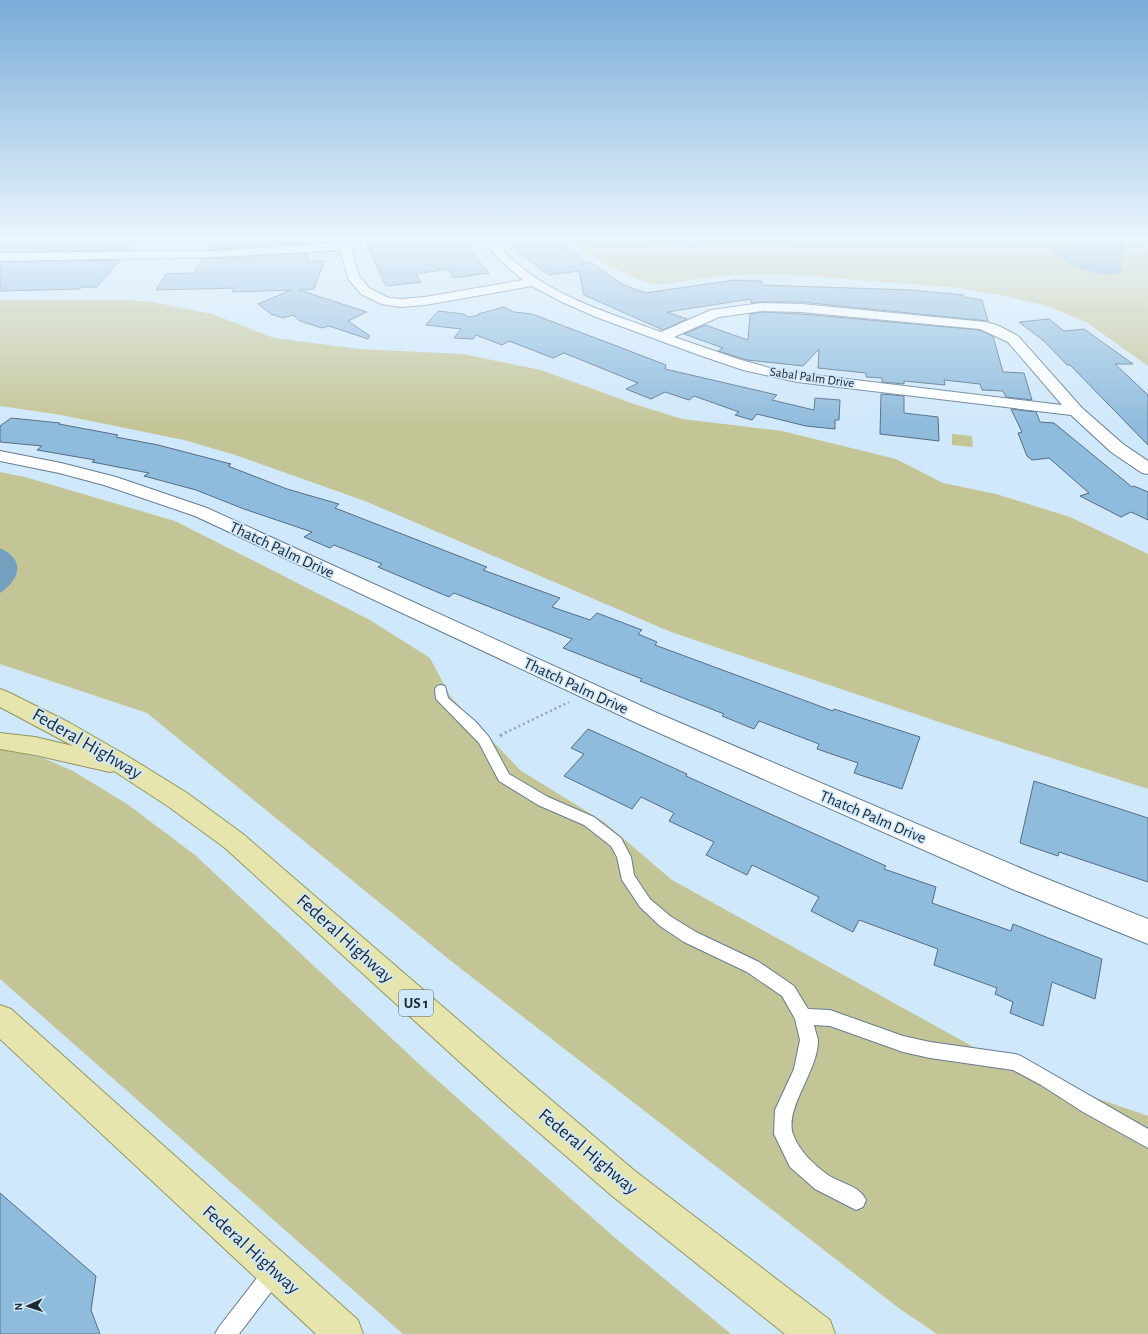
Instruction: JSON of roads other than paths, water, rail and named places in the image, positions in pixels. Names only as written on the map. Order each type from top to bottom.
[{"type":"main road","name":"Federal Highway","points":[[0,697],[74,734],[131,767],[184,803],[234,841],[518,1093],[617,1178],[816,1334]]},
{"type":"main road","points":[[0,741],[35,746],[131,767]]},
{"type":"main road","name":"Federal Highway","points":[[0,1019],[344,1334]]},
{"type":"street","points":[[388,301],[401,303],[422,301]]},
{"type":"street","name":"Sabal Palm Drive","points":[[573,301],[594,311],[662,337],[744,366],[785,376],[1076,411]]},
{"type":"street","points":[[662,337],[716,314],[738,309],[762,307],[801,308],[981,325],[1000,331],[1013,339],[1076,411],[1117,448],[1148,469]]},
{"type":"street","name":"Thatch Palm Drive","points":[[0,456],[61,468],[110,481],[202,512],[649,719],[1015,878],[1148,932]]},
{"type":"lane","points":[[441,689],[442,698],[447,704],[471,725],[484,740],[504,777],[543,801],[589,821],[616,842],[624,857],[627,876],[645,903],[665,921],[690,937],[753,967],[788,991],[803,1017],[809,1040],[803,1070],[784,1110],[783,1134],[797,1160],[822,1182],[856,1200]]},
{"type":"lane","points":[[803,1017],[830,1018],[903,1044],[930,1050],[1015,1062],[1047,1079],[1088,1106],[1148,1139]]},
{"type":"lane","points":[[226,1334],[275,1271]]},
{"type":"water","points":[[0,548],[14,558],[17,564],[17,570],[16,576],[12,582],[0,593]]}]
